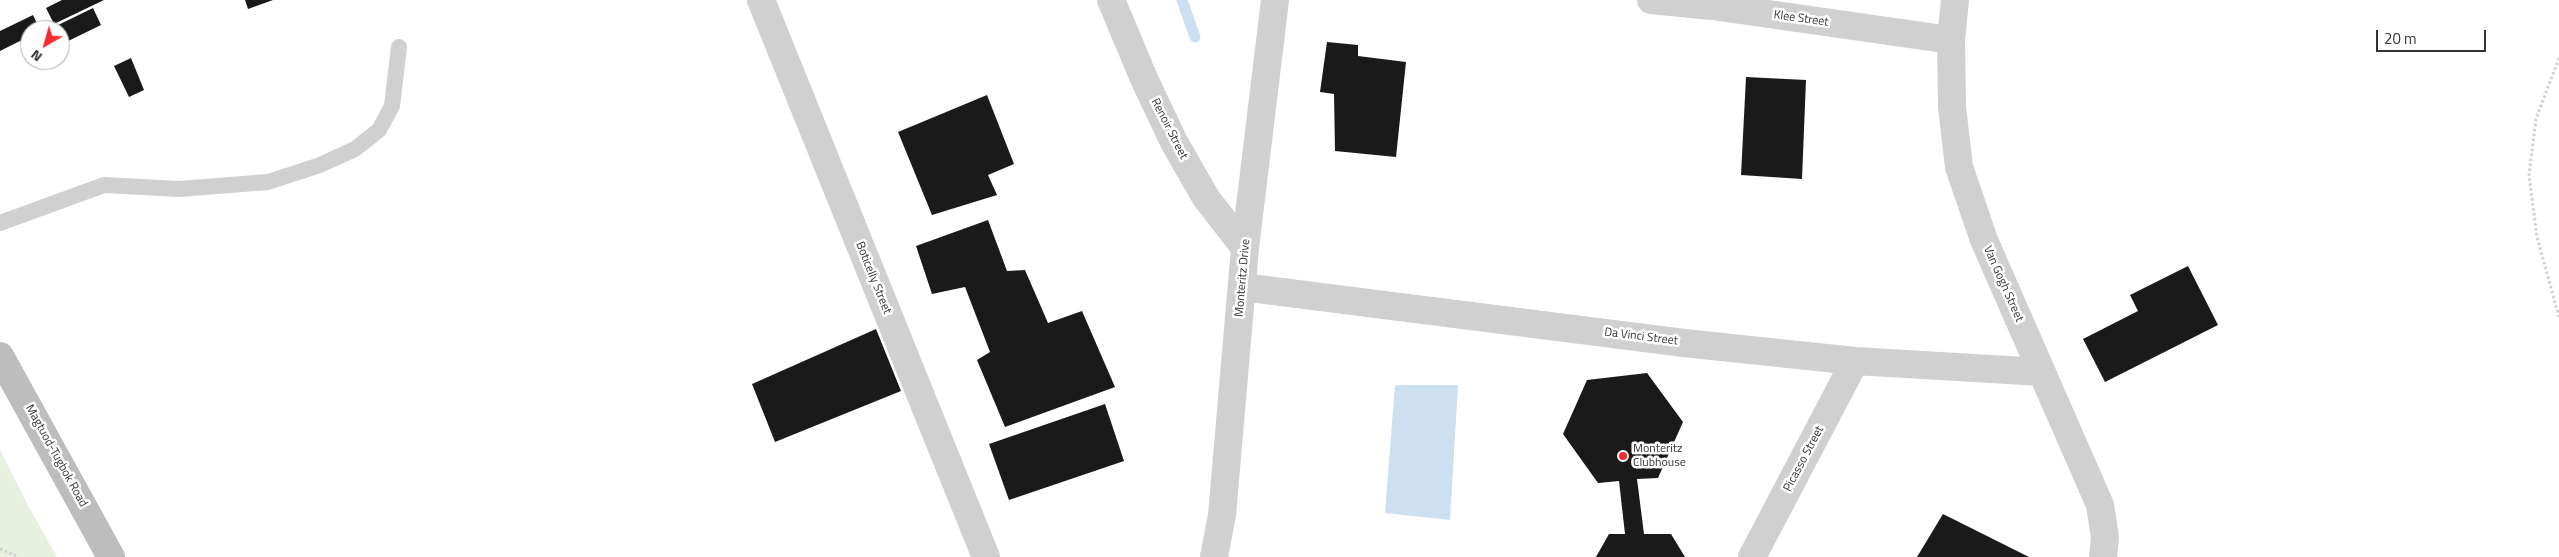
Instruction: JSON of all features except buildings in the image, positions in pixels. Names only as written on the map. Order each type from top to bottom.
[{"type":"main road","name":"Magtuod-Tugbok Road","points":[[0,356],[112,557]]},
{"type":"street","name":"Boticelly Street","points":[[761,0],[986,557]]},
{"type":"street","name":"Renoir Street","points":[[1112,0],[1145,81],[1174,142],[1206,198],[1245,248]]},
{"type":"street","name":"Monteritz Drive","points":[[1214,557],[1222,515],[1245,248],[1275,0]]},
{"type":"street","name":"Klee Street","points":[[1651,0],[1712,6],[1951,40]]},
{"type":"street","name":"Van Gogh Street","points":[[1955,0],[1951,40],[1952,107],[1959,167],[1984,240],[2100,505],[2105,537],[2103,557]]},
{"type":"street","name":"Da Vinci Street","points":[[1242,287],[1684,342],[1855,361],[2042,372]]},
{"type":"street","name":"Picasso Street","points":[[1752,557],[1855,361]]},
{"type":"lane","points":[[0,223],[104,185],[179,189],[268,182],[320,165],[355,149],[379,130],[392,106],[399,47]]},
{"type":"path","points":[[2559,58],[2536,119],[2529,175],[2536,237],[2559,317]]},
{"type":"path","points":[[0,550],[19,557]]},
{"type":"green space","points":[[0,450],[30,509],[57,557],[0,557]]},
{"type":"water","points":[[1395,385],[1458,385],[1450,520],[1385,513]]},
{"type":"waterway","points":[[1182,0],[1195,37]]},
{"type":"place","name":"Monteritz Clubhouse","points":[[1623,456]]}]
